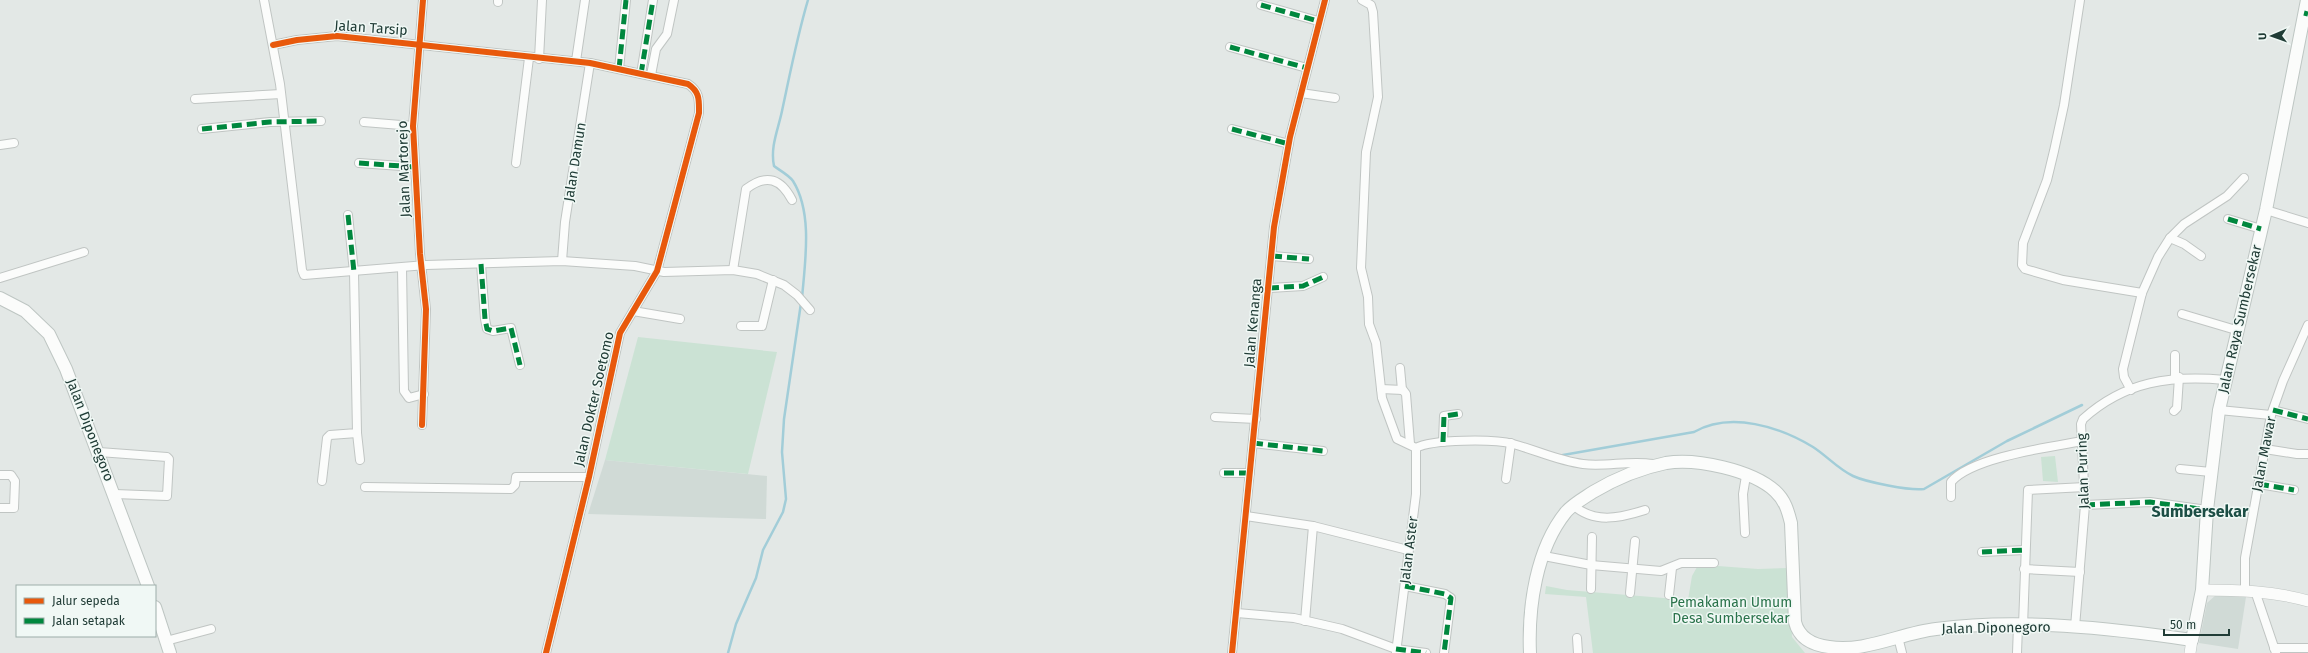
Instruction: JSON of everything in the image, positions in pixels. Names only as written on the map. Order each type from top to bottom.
[{"type":"main road","name":"Jalan Raya Sumbersekar","points":[[2192,640],[2202,590],[2207,510],[2219,410],[2236,330],[2266,210],[2306,14],[2307,0]]},
{"type":"main road","name":"Jalan Diponegoro","points":[[1,300],[26,311],[49,334],[66,369],[99,452],[148,585]]},
{"type":"main road","name":"Jalan Diponegoro","points":[[1530,653],[1532,603],[1544,556],[1561,520],[1574,505],[1611,482],[1657,465],[1682,462],[1697,463],[1746,476],[1776,492],[1788,511],[1792,534],[1794,612],[1797,629],[1808,641],[1830,648],[1869,644],[1935,629],[2020,626],[2075,628],[2192,640]]},
{"type":"main road","points":[[156,610],[170,653]]},
{"type":"street","points":[[264,0],[281,94],[302,270],[304,275],[308,276],[422,266],[562,261],[639,267],[657,271],[681,273],[733,270],[757,274],[773,280],[797,295],[808,307]]},
{"type":"street","name":"Jalan Martorejo","points":[[422,425],[426,309],[413,126],[423,0]]},
{"type":"street","points":[[538,59],[542,0]]},
{"type":"street","points":[[576,61],[585,0]]},
{"type":"street","points":[[620,69],[626,0]]},
{"type":"street","points":[[641,74],[653,0]]},
{"type":"street","points":[[651,75],[656,49],[667,34],[674,0]]},
{"type":"street","name":"Jalan Kenanga","points":[[1232,653],[1274,227],[1289,144],[1318,21],[1325,0]]},
{"type":"street","points":[[1362,0],[1371,5],[1373,12],[1378,97],[1366,152],[1361,268],[1368,297],[1370,324],[1377,349],[1385,411],[1395,436],[1404,444],[1413,446],[1443,442],[1511,443],[1572,463],[1606,465],[1637,463],[1657,465]]},
{"type":"street","points":[[2080,0],[2064,105],[2054,151],[2046,180],[2023,243],[2022,266],[2064,280],[2142,292]]},
{"type":"street","points":[[1261,5],[1318,21]]},
{"type":"street","name":"Jalan Tarsip","points":[[273,45],[297,40],[337,36],[420,44],[529,58],[590,63],[688,84],[696,89]]},
{"type":"street","points":[[1230,47],[1307,68]]},
{"type":"street","points":[[516,163],[529,58]]},
{"type":"street","name":"Jalan Damun","points":[[562,261],[565,222],[590,63]]},
{"type":"street","name":"Jalan Dokter Soetomo","points":[[546,653],[589,477],[616,348],[620,333],[657,271],[699,113],[699,96],[696,89]]},
{"type":"street","points":[[1301,93],[1335,98]]},
{"type":"street","points":[[195,99],[281,94]]},
{"type":"street","points":[[202,129],[284,122],[321,121]]},
{"type":"street","points":[[364,122],[413,126]]},
{"type":"street","points":[[1232,129],[1289,144]]},
{"type":"street","points":[[0,145],[14,143]]},
{"type":"street","points":[[359,163],[415,167]]},
{"type":"street","points":[[2131,390],[2124,377],[2123,368],[2142,292],[2158,257],[2170,238],[2184,224],[2227,196],[2244,178]]},
{"type":"street","points":[[733,270],[746,189],[761,181],[776,181],[785,187],[792,200]]},
{"type":"street","points":[[2266,210],[2308,223]]},
{"type":"street","points":[[348,215],[354,272],[357,433],[360,460]]},
{"type":"street","points":[[2228,219],[2261,229]]},
{"type":"street","points":[[2170,238],[2184,244],[2201,256]]},
{"type":"street","points":[[0,278],[84,252]]},
{"type":"street","points":[[1272,256],[1309,259]]},
{"type":"street","points":[[481,264],[487,329],[491,331],[511,328],[520,365]]},
{"type":"street","points":[[402,268],[404,390],[409,398],[424,394]]},
{"type":"street","points":[[1268,288],[1303,286],[1323,277]]},
{"type":"street","points":[[741,326],[762,326],[773,280]]},
{"type":"street","points":[[632,311],[680,319]]},
{"type":"street","points":[[2182,314],[2236,330]]},
{"type":"street","name":"Jalan Mawar","points":[[2275,650],[2250,590],[2245,558],[2272,412],[2308,325]]},
{"type":"street","points":[[2174,411],[2177,378],[2175,355]]},
{"type":"street","name":"Jalan Aster","points":[[1396,651],[1416,494],[1413,446],[1406,394],[1402,390],[1400,368]]},
{"type":"street","name":"Jalan Puring","points":[[2075,628],[2085,505],[2081,424],[2083,419],[2097,408],[2131,390],[2154,381],[2177,378],[2225,380]]},
{"type":"street","points":[[1381,389],[1402,390]]},
{"type":"street","points":[[2219,410],[2272,412],[2308,419]]},
{"type":"street","points":[[1443,442],[1444,416],[1458,414]]},
{"type":"street","points":[[1215,417],[1256,419]]},
{"type":"street","points":[[322,481],[327,438],[330,435],[357,433]]},
{"type":"street","points":[[1951,497],[1952,482],[1965,472],[2001,457],[2083,441]]},
{"type":"street","points":[[1253,443],[1323,451]]},
{"type":"street","points":[[1506,479],[1511,443]]},
{"type":"street","points":[[2265,449],[2297,454],[2308,454]]},
{"type":"street","points":[[99,452],[167,457],[169,459],[166,496],[115,494]]},
{"type":"street","points":[[2180,469],[2211,472]]},
{"type":"street","points":[[1224,473],[1250,472]]},
{"type":"street","points":[[0,474],[11,475],[15,481],[14,508],[0,508]]},
{"type":"street","points":[[1745,533],[1743,494],[1746,476]]},
{"type":"street","points":[[365,487],[511,489],[515,485],[516,477],[589,477]]},
{"type":"street","points":[[2259,484],[2294,490]]},
{"type":"street","points":[[2017,653],[2024,569],[2028,493],[2030,489],[2085,487]]},
{"type":"street","points":[[2085,505],[2150,502],[2207,510]]},
{"type":"street","points":[[1574,505],[1585,515],[1606,518],[1625,516],[1644,510]]},
{"type":"street","points":[[1246,516],[1313,526],[1408,550]]},
{"type":"street","points":[[1305,621],[1313,526]]},
{"type":"street","points":[[1591,590],[1592,537]]},
{"type":"street","points":[[1630,593],[1635,541]]},
{"type":"street","points":[[1982,552],[2025,550]]},
{"type":"street","points":[[1544,556],[1591,565],[1661,571],[1672,568],[1681,563],[1714,563]]},
{"type":"street","points":[[1669,595],[1672,568]]},
{"type":"street","points":[[2024,569],[2080,572]]},
{"type":"street","points":[[1405,586],[1445,594],[1451,598],[1444,653]]},
{"type":"street","points":[[2202,590],[2250,590],[2308,601]]},
{"type":"street","points":[[1237,613],[1305,621],[1342,630],[1396,651],[1426,653]]},
{"type":"street","points":[[166,641],[211,630]]},
{"type":"street","points":[[1898,637],[1902,653]]},
{"type":"street","points":[[1577,638],[1578,653]]},
{"type":"street","points":[[2190,653],[2192,640]]},
{"type":"street","points":[[2275,650],[2308,648]]},
{"type":"shaded area","points":[[605,460],[767,476],[766,519],[588,514]]},
{"type":"shaded area","points":[[2216,595],[2246,597],[2238,649],[2199,643],[2207,603]]},
{"type":"green space","points":[[638,337],[777,352],[748,474],[605,460]]},
{"type":"green space","points":[[2055,456],[2058,482],[2043,481],[2041,457]]},
{"type":"green space","name":"Pemakaman Umum Desa Sumbersekar","points":[[1718,566],[1758,569],[1789,568],[1792,637],[1805,653],[1593,653],[1586,597],[1545,594],[1546,586],[1567,590],[1688,600],[1692,576],[1697,567]]},
{"type":"waterway","points":[[802,298],[806,254],[803,208],[793,181],[774,166],[773,152],[797,42],[808,0]]},
{"type":"waterway","points":[[728,653],[736,624],[756,578],[763,550],[783,512],[786,499],[782,452],[784,419],[801,303]]},
{"type":"waterway","points":[[1563,455],[1694,432],[1708,426],[1739,422],[1755,424],[1786,433],[1813,447],[1842,470],[1853,476],[1877,483],[1924,489],[2007,441],[2082,405]]},
{"type":"marked path","points":[[619,69],[626,0]]},
{"type":"marked path","points":[[641,74],[653,0]]},
{"type":"marked path","points":[[1261,5],[1318,21]]},
{"type":"marked path","points":[[2304,13],[2308,14]]},
{"type":"marked path","points":[[1230,47],[1307,68]]},
{"type":"marked path","points":[[202,129],[270,122],[321,121]]},
{"type":"marked path","points":[[1232,129],[1289,144]]},
{"type":"marked path","points":[[359,163],[415,167]]},
{"type":"marked path","points":[[348,215],[354,272]]},
{"type":"marked path","points":[[2228,219],[2261,229]]},
{"type":"marked path","points":[[1272,256],[1309,259]]},
{"type":"marked path","points":[[481,264],[487,329],[493,331],[511,328],[520,365]]},
{"type":"marked path","points":[[1269,288],[1303,286],[1323,277]]},
{"type":"marked path","points":[[2273,410],[2308,419]]},
{"type":"marked path","points":[[1443,442],[1444,416],[1458,414]]},
{"type":"marked path","points":[[1253,443],[1323,451]]},
{"type":"marked path","points":[[1224,473],[1250,473]]},
{"type":"marked path","points":[[2259,484],[2294,490]]},
{"type":"marked path","points":[[2085,505],[2150,502],[2207,510]]},
{"type":"marked path","points":[[1982,552],[2025,550]]},
{"type":"marked path","points":[[1405,586],[1445,594],[1451,598],[1444,653]]},
{"type":"marked path","points":[[1396,649],[1426,653]]},
{"type":"cycle path","points":[[422,425],[426,309],[420,254],[413,126],[423,0]]},
{"type":"cycle path","points":[[1232,653],[1274,227],[1290,137],[1325,0]]},
{"type":"cycle path","points":[[273,45],[297,40],[337,36],[590,63],[688,84],[697,93],[699,100],[699,113],[657,271],[620,333],[589,477],[546,653]]},
{"type":"district","name":"Sumbersekar","points":[[2200,511]]}]
